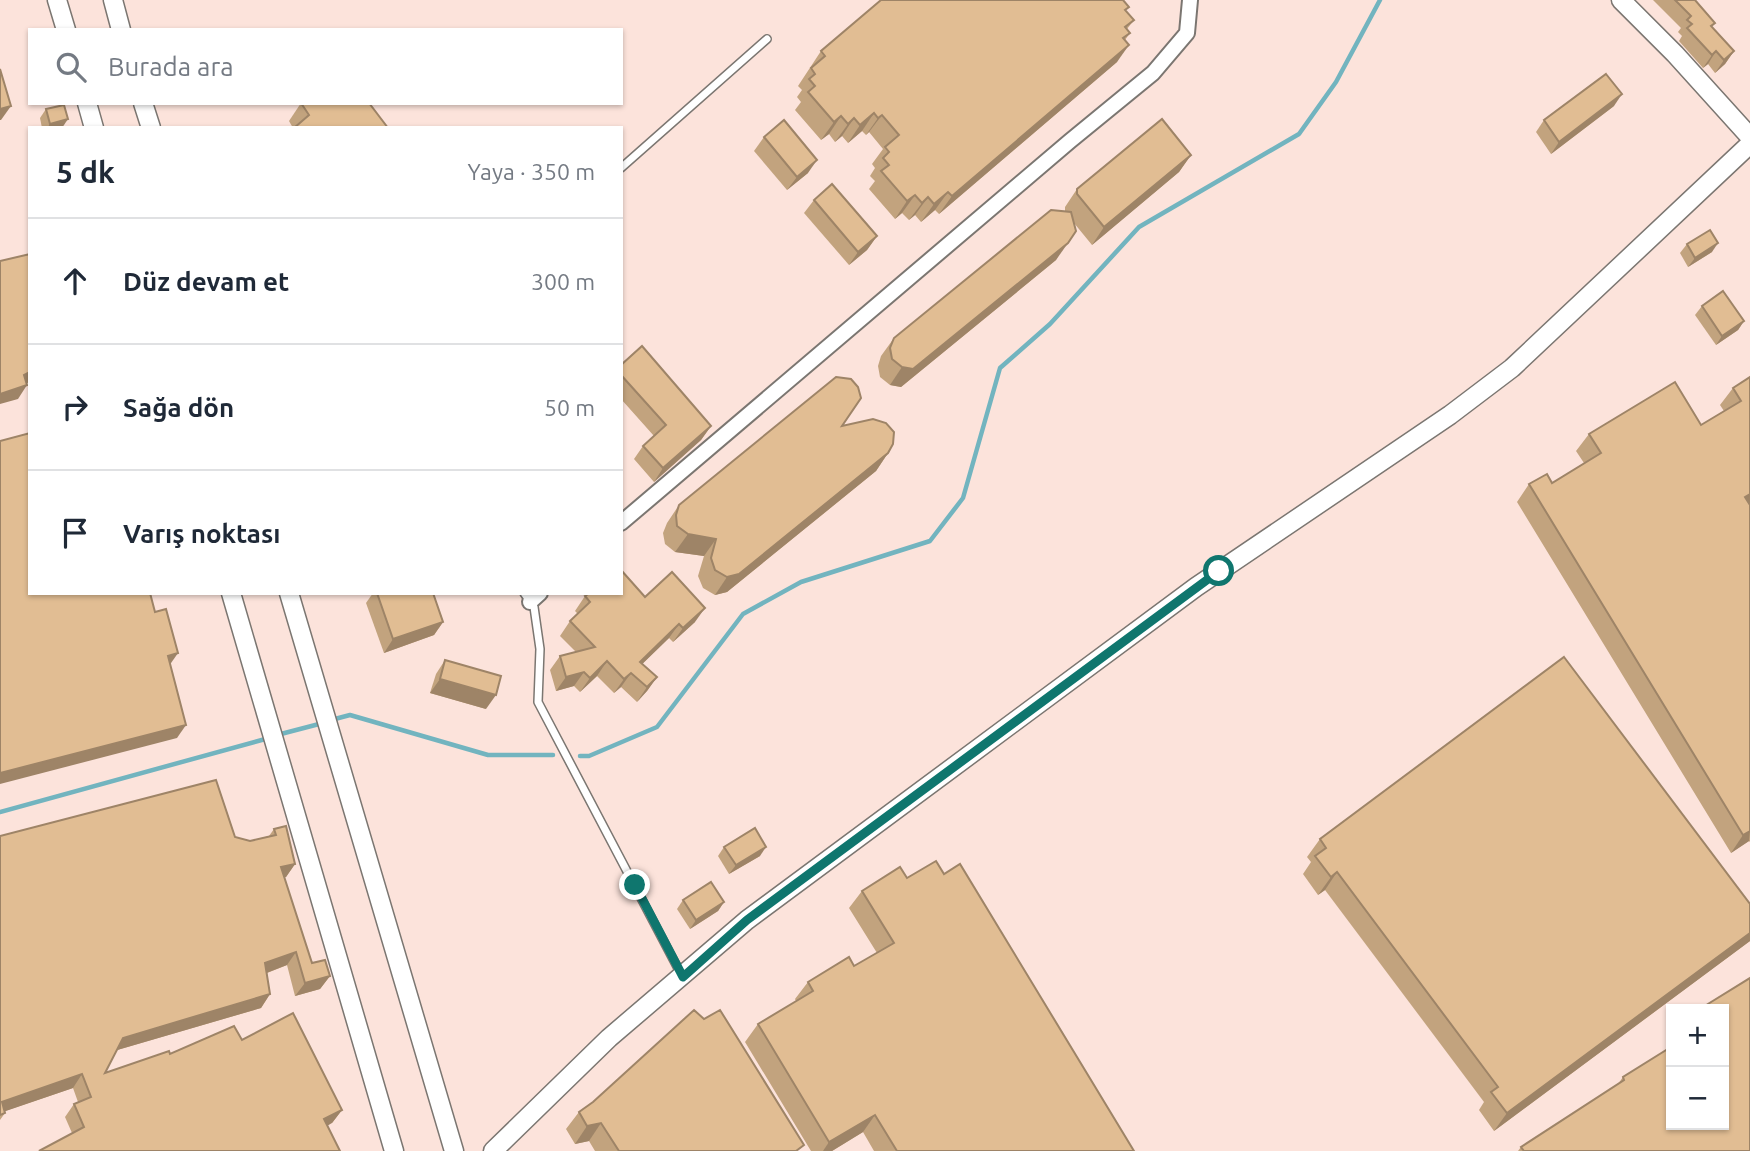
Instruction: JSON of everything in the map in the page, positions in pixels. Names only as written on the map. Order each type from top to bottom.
[{"type":"street","points":[[57,0],[65,28]]},
{"type":"street","points":[[113,0],[120,28]]},
{"type":"street","points":[[623,521],[1153,73],[1187,33],[1190,0]]},
{"type":"street","points":[[1621,0],[1675,54],[1750,137]]},
{"type":"street","points":[[88,105],[93,126]]},
{"type":"street","points":[[144,105],[150,126]]},
{"type":"street","points":[[493,1151],[609,1038],[747,920],[1196,587],[1450,415],[1512,368],[1750,144]]},
{"type":"street","points":[[231,595],[394,1151]]},
{"type":"street","points":[[290,595],[454,1151]]},
{"type":"lane","points":[[623,166],[767,38]]},
{"type":"lane","points":[[531,596],[540,649],[538,702],[683,977]]},
{"type":"shaded area","points":[[0,0],[1750,0],[1750,1151],[0,1151]]},
{"type":"building","points":[[881,0],[1123,0],[1129,7],[1125,10],[1134,20],[1125,27],[1130,33],[1123,38],[1129,45],[952,196],[948,192],[934,204],[928,197],[922,203],[915,195],[907,201],[881,171],[889,165],[883,158],[889,152],[885,147],[899,135],[882,115],[878,118],[874,113],[860,125],[854,118],[848,124],[841,116],[834,122],[808,92],[815,86],[809,79],[815,74],[811,68],[825,56],[821,51]]},
{"type":"building","points":[[1675,0],[1695,0],[1715,23],[1711,26],[1734,51],[1724,60],[1716,51],[1712,55],[1687,28],[1692,24],[1687,20],[1691,16]]},
{"type":"building","points":[[0,69],[11,106],[0,109]]},
{"type":"building","points":[[1606,74],[1622,94],[1559,142],[1544,120]]},
{"type":"building","points":[[64,105],[68,119],[50,124],[46,109]]},
{"type":"building","points":[[302,105],[371,105],[386,126],[296,126],[309,115]]},
{"type":"building","points":[[1162,119],[1191,155],[1104,227],[1077,194],[1077,189]]},
{"type":"building","points":[[784,120],[817,160],[797,177],[764,137]]},
{"type":"building","points":[[832,184],[877,236],[858,252],[814,200]]},
{"type":"building","points":[[1051,210],[1071,212],[1076,231],[1068,243],[913,369],[902,367],[892,359],[890,348],[894,338]]},
{"type":"building","points":[[1710,230],[1718,243],[1695,258],[1687,244]]},
{"type":"building","points":[[28,254],[28,373],[24,375],[27,385],[0,394],[0,261]]},
{"type":"building","points":[[1723,291],[1744,321],[1722,336],[1702,306]]},
{"type":"building","points":[[642,346],[711,426],[663,468],[643,446],[666,425],[623,377],[623,363]]},
{"type":"building","points":[[836,377],[851,379],[858,387],[861,398],[842,426],[873,419],[886,423],[894,432],[893,444],[888,453],[739,574],[727,577],[715,570],[711,558],[716,539],[688,534],[677,526],[679,505]]},
{"type":"building","points":[[1750,377],[1750,494],[1745,497],[1750,505],[1750,831],[1743,835],[1529,484],[1547,474],[1552,483],[1601,453],[1589,434],[1675,382],[1701,425],[1741,401],[1733,388]]},
{"type":"building","points":[[28,434],[28,595],[151,595],[155,612],[166,609],[178,653],[168,656],[186,725],[0,773],[0,441]]},
{"type":"building","points":[[623,572],[645,597],[672,572],[705,608],[683,628],[679,624],[640,662],[657,677],[647,687],[631,673],[624,679],[607,661],[590,678],[584,672],[566,677],[560,656],[595,647],[570,621],[590,602],[585,596],[623,595]]},
{"type":"building","points":[[378,595],[434,595],[443,622],[393,639]]},
{"type":"building","points":[[1564,657],[1750,904],[1750,933],[1507,1113],[1491,1092],[1498,1087],[1337,872],[1331,877],[1315,856],[1326,848],[1320,839]]},
{"type":"building","points":[[445,660],[501,676],[496,695],[440,679]]},
{"type":"building","points":[[216,780],[235,837],[250,841],[276,835],[274,829],[286,826],[295,864],[281,867],[312,963],[325,960],[330,976],[305,983],[296,952],[265,963],[270,994],[123,1038],[105,1073],[169,1051],[170,1054],[234,1026],[242,1040],[293,1013],[342,1110],[324,1119],[340,1151],[39,1151],[84,1127],[74,1104],[91,1097],[82,1074],[2,1102],[5,1113],[0,1115],[0,836]]},
{"type":"building","points":[[755,828],[766,847],[736,865],[724,847]]},
{"type":"building","points":[[936,861],[944,874],[960,864],[1134,1151],[897,1151],[875,1115],[829,1142],[758,1024],[813,991],[808,982],[849,957],[854,966],[894,943],[862,891],[900,867],[907,878]]},
{"type":"building","points":[[711,882],[724,902],[696,920],[683,900]]},
{"type":"building","points":[[1750,978],[1750,1151],[1524,1151],[1521,1147],[1666,1050],[1666,1130],[1729,1130],[1729,1004],[1708,1004]]},
{"type":"building","points":[[694,1010],[704,1019],[720,1010],[804,1145],[796,1151],[619,1151],[601,1123],[587,1126],[579,1112]]},
{"type":"waterway","points":[[580,756],[589,756],[657,727],[743,614],[801,582],[930,541],[963,498],[1000,368],[1050,324],[1139,227],[1299,134],[1336,82],[1380,0]]},
{"type":"waterway","points":[[331,720],[350,715],[488,755],[553,755]]},
{"type":"waterway","points":[[277,735],[323,723]]},
{"type":"waterway","points":[[0,812],[269,738]]},
{"type":"route","points":[[635,885],[683,977],[747,920],[1219,571]]}]
